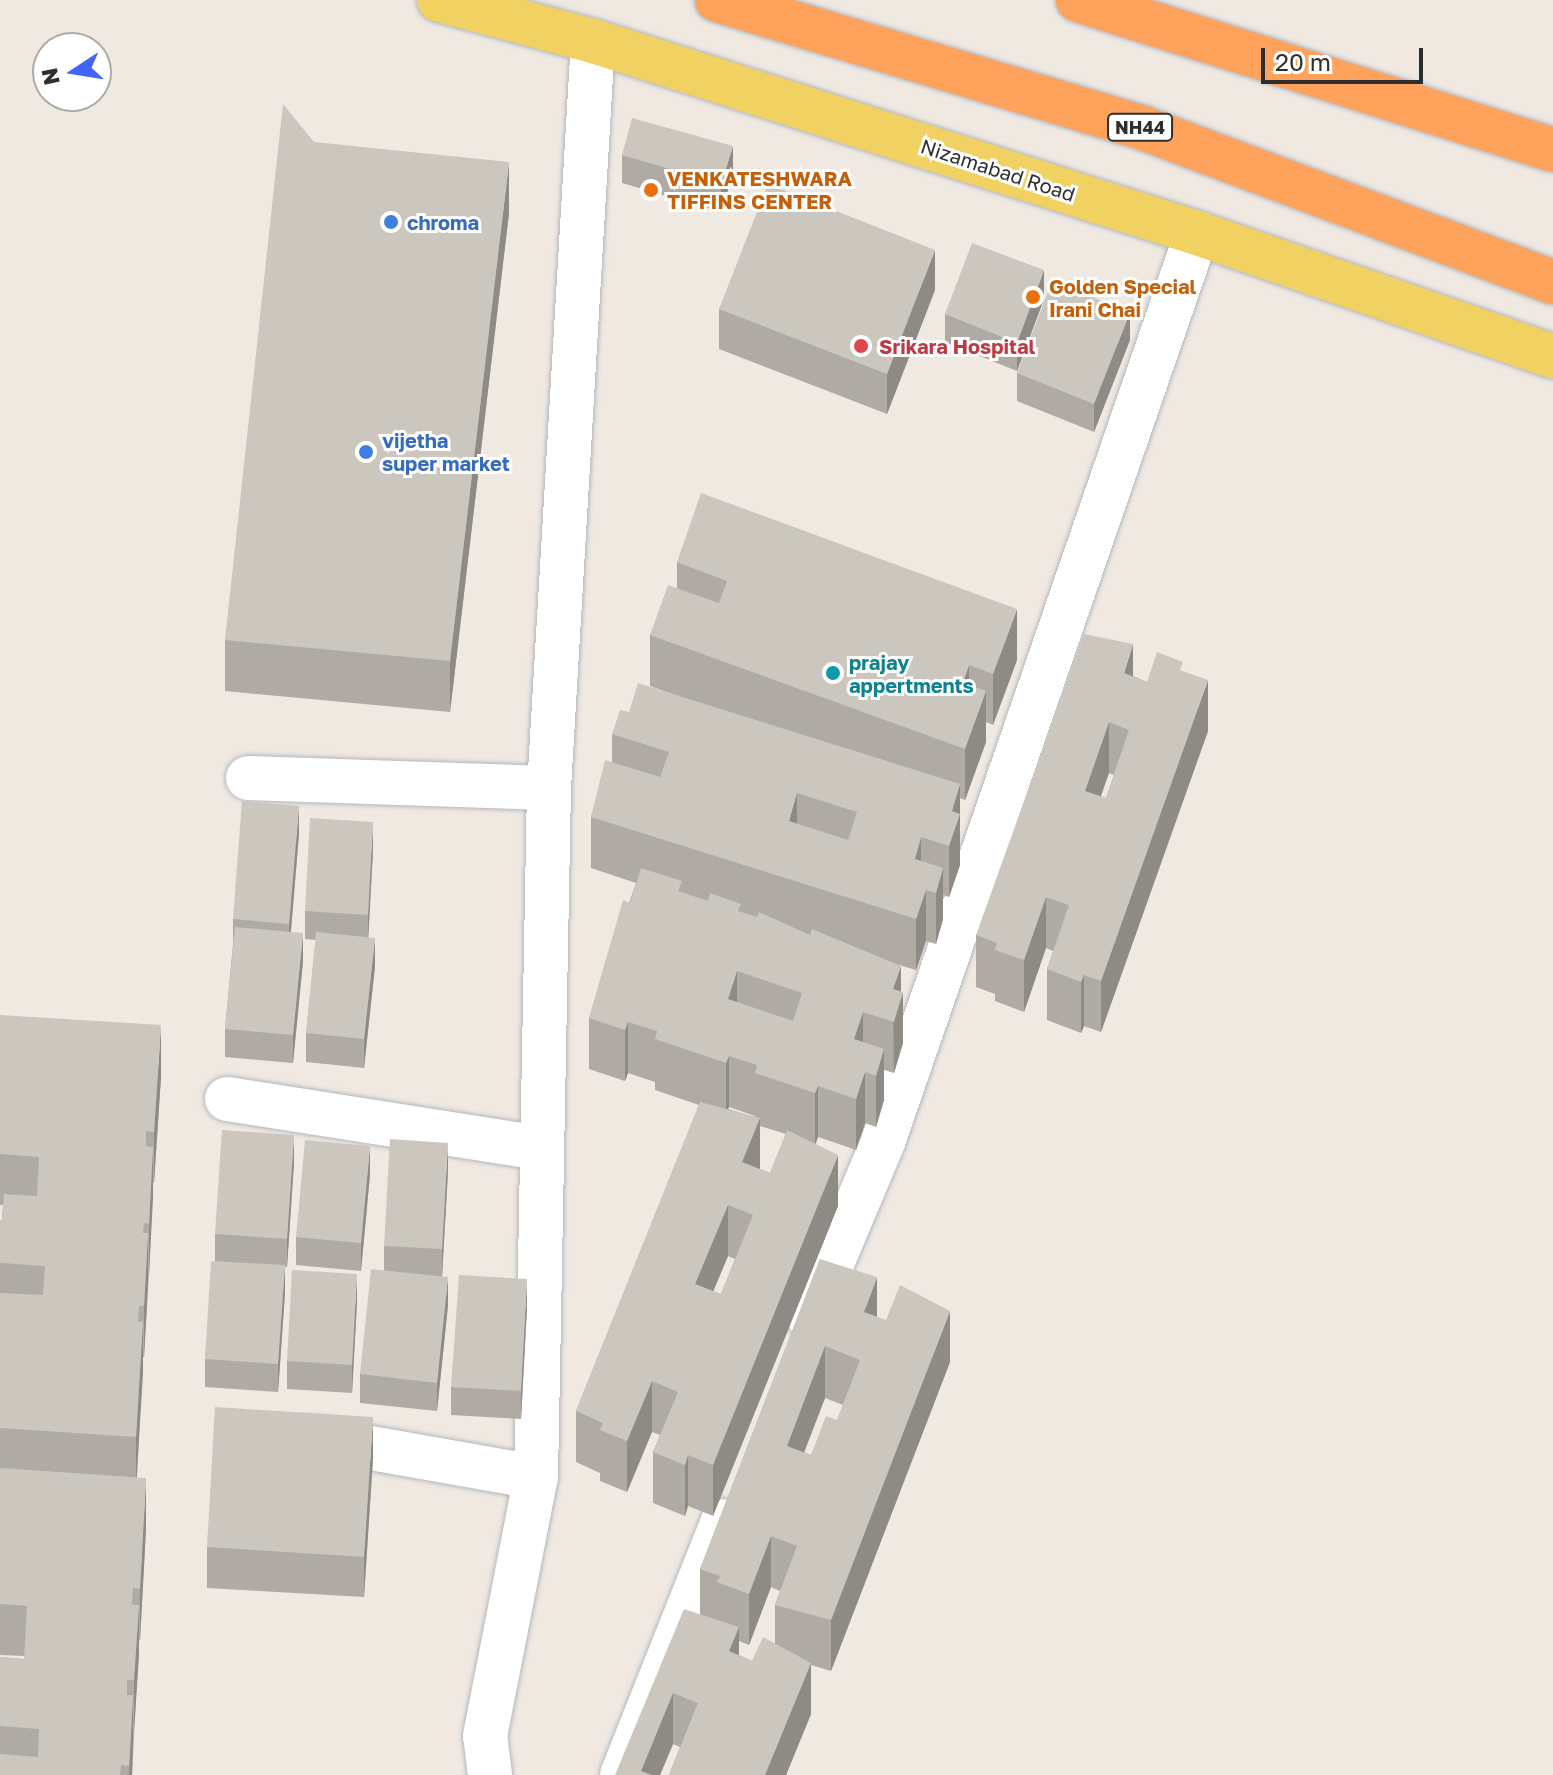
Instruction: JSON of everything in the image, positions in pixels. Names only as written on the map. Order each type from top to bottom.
[{"type":"highway","name":"NH44","points":[[717,0],[1143,128],[1553,282]]},
{"type":"highway","points":[[1078,0],[1553,150]]},
{"type":"main road","name":"Nizamabad Road","points":[[439,0],[593,41],[1197,233],[1553,356]]},
{"type":"street","points":[[490,1775],[485,1736],[536,1477],[539,1148],[549,788],[593,41]]},
{"type":"street","points":[[792,1359],[883,1142],[1197,233]]},
{"type":"street","points":[[248,778],[549,788]]},
{"type":"street","points":[[227,1099],[539,1148]]},
{"type":"street","points":[[275,1431],[536,1477]]},
{"type":"street","points":[[622,1775],[737,1489]]},
{"type":"building","name":"vijetha super market","points":[[283,104],[314,142],[509,162],[450,661],[225,640]]},
{"type":"building","points":[[632,118],[733,146],[721,184],[622,155]]},
{"type":"building","points":[[768,184],[935,250],[887,374],[719,309]]},
{"type":"building","points":[[972,243],[1044,270],[1017,343],[945,314]]},
{"type":"building","points":[[1052,281],[1130,312],[1094,404],[1017,373]]},
{"type":"building","name":"prajay appertments","points":[[701,493],[1017,609],[993,674],[969,665],[963,683],[986,691],[965,749],[650,635],[668,585],[719,603],[727,581],[677,562]]},
{"type":"building","points":[[1084,634],[1133,644],[1124,673],[1147,682],[1157,652],[1183,662],[1180,670],[1208,680],[1101,981],[1084,975],[1081,982],[1047,969],[1069,905],[1046,897],[1024,960],[995,950],[997,943],[976,935]],"holes":[[[1109,722],[1129,730],[1106,798],[1085,791]]]},
{"type":"building","points":[[638,683],[960,784],[952,811],[960,814],[949,846],[921,837],[915,859],[943,868],[936,893],[926,890],[916,919],[591,817],[605,760],[660,777],[669,752],[612,734],[620,710],[629,712]],"holes":[[[797,793],[857,812],[848,840],[789,821]]]},
{"type":"building","points":[[242,801],[299,806],[289,924],[233,919]]},
{"type":"building","points":[[310,818],[373,822],[368,915],[305,911]]},
{"type":"building","points":[[641,868],[682,881],[678,891],[708,901],[710,893],[741,904],[738,911],[757,917],[759,912],[810,935],[812,929],[901,966],[893,989],[903,992],[894,1022],[863,1012],[854,1039],[884,1049],[876,1076],[865,1072],[856,1099],[818,1086],[815,1093],[755,1073],[757,1065],[729,1056],[726,1063],[655,1039],[657,1031],[628,1022],[625,1030],[589,1018],[623,900],[630,903]],"holes":[[[737,971],[802,993],[793,1021],[728,999]]]},
{"type":"building","points":[[235,927],[303,933],[293,1035],[225,1029]]},
{"type":"building","points":[[316,932],[375,938],[364,1039],[306,1033]]},
{"type":"building","points":[[0,1015],[161,1025],[154,1132],[146,1131],[146,1146],[153,1147],[149,1224],[144,1223],[143,1233],[148,1233],[144,1306],[139,1306],[138,1322],[143,1321],[136,1437],[0,1428],[0,1293],[43,1295],[45,1266],[0,1263],[0,1220],[4,1194],[37,1196],[39,1157],[0,1154]]},
{"type":"building","points":[[700,1102],[760,1118],[742,1162],[770,1173],[787,1130],[838,1155],[713,1465],[688,1455],[685,1465],[653,1452],[678,1392],[652,1381],[627,1441],[600,1430],[603,1423],[576,1411]],"holes":[[[728,1205],[753,1215],[721,1294],[695,1284]]]},
{"type":"building","points":[[222,1130],[294,1135],[287,1239],[215,1234]]},
{"type":"building","points":[[390,1139],[448,1143],[442,1249],[384,1246]]},
{"type":"building","points":[[305,1140],[370,1146],[361,1243],[296,1237]]},
{"type":"building","points":[[820,1259],[877,1277],[864,1312],[886,1320],[900,1285],[950,1311],[831,1620],[775,1605],[797,1546],[771,1536],[749,1594],[717,1582],[720,1576],[700,1569]],"holes":[[[825,1346],[860,1360],[837,1420],[826,1416],[811,1455],[787,1446]]]},
{"type":"building","points":[[211,1261],[285,1265],[278,1364],[205,1359]]},
{"type":"building","points":[[371,1269],[448,1277],[437,1383],[360,1374]]},
{"type":"building","points":[[292,1270],[357,1274],[352,1365],[287,1361]]},
{"type":"building","points":[[459,1275],[527,1279],[521,1391],[451,1387]]},
{"type":"building","points":[[215,1407],[373,1417],[364,1557],[207,1547]]},
{"type":"building","points":[[0,1468],[146,1478],[140,1589],[133,1588],[132,1605],[139,1605],[134,1680],[127,1680],[127,1695],[133,1695],[129,1766],[121,1765],[120,1775],[0,1775],[0,1754],[38,1757],[39,1729],[0,1726],[0,1657],[24,1659],[27,1606],[0,1604]]},
{"type":"building","points":[[684,1609],[739,1627],[729,1651],[752,1661],[763,1637],[811,1663],[765,1775],[669,1775],[698,1703],[673,1693],[641,1771],[652,1775],[615,1775]]},
{"type":"place","name":"VENKATESHWARA TIFFINS CENTER","points":[[651,190]]},
{"type":"place","name":"chroma","points":[[391,222]]},
{"type":"place","name":"Golden Special Irani Chai","points":[[1033,297]]},
{"type":"place","name":"Srikara Hospital","points":[[861,346]]},
{"type":"place","name":"vijetha super market","points":[[366,452]]},
{"type":"place","name":"prajay appertments","points":[[833,673]]}]
